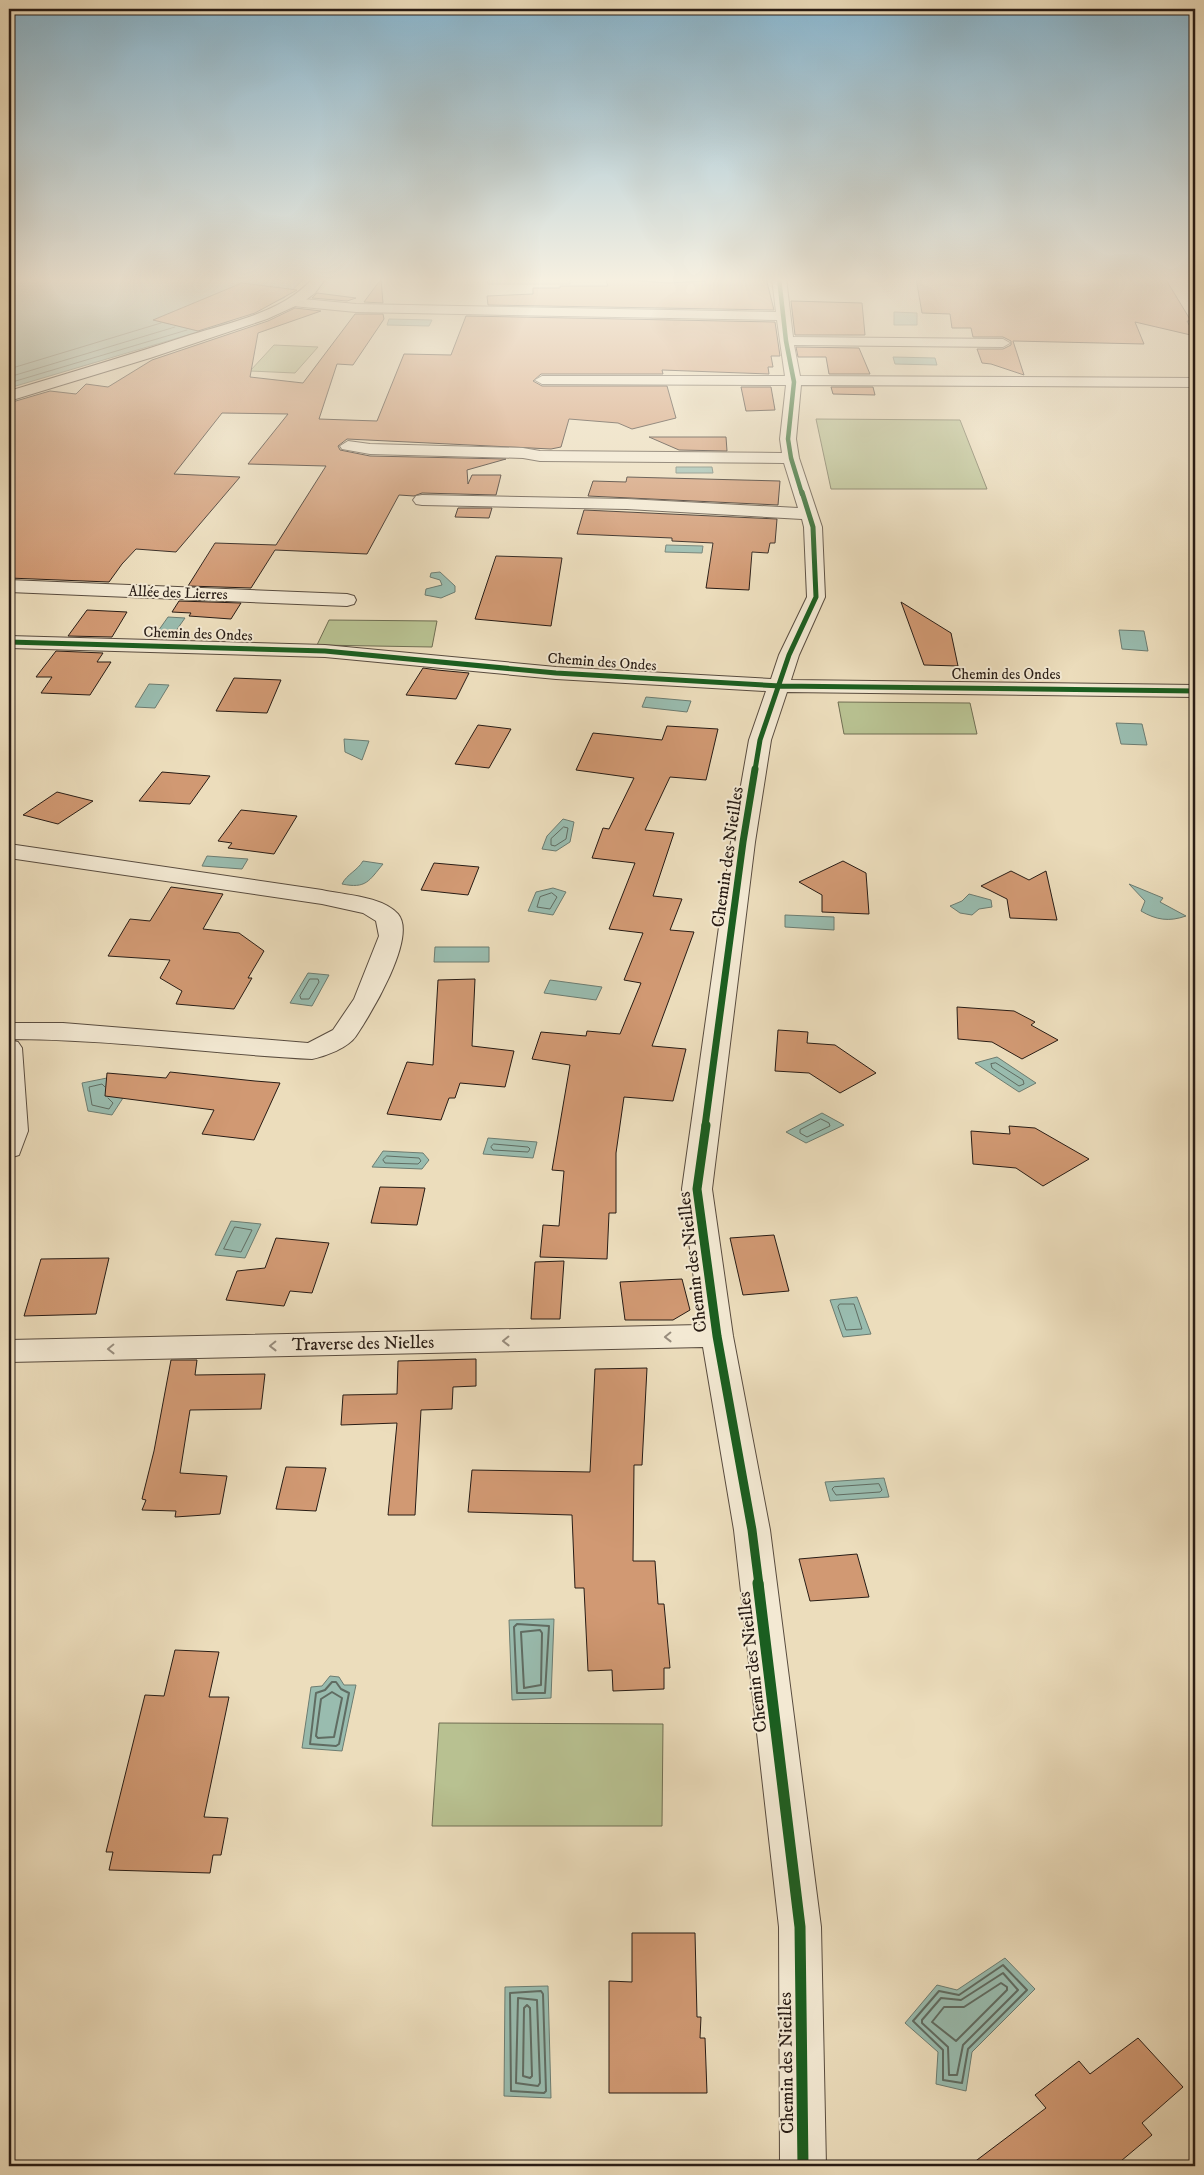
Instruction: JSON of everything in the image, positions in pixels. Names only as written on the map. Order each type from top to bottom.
[{"type":"street","points":[[9,396],[64,380]]},
{"type":"street","points":[[542,380],[1195,382]]},
{"type":"street","name":"Chemin des Nieilles","points":[[794,382],[788,438],[791,458],[810,514],[816,566],[816,597],[789,655],[760,740],[744,832],[697,1188],[717,1336],[752,1530],[800,1927],[803,2166]]},
{"type":"street","points":[[348,446],[370,449],[523,453],[540,456],[791,458]]},
{"type":"street","points":[[422,500],[627,504],[810,514]]},
{"type":"street","name":"Allée des Lierres","points":[[9,586],[347,600]]},
{"type":"street","name":"Chemin des Ondes","points":[[9,642],[325,652],[556,673],[780,686],[1195,691]]},
{"type":"street","points":[[9,851],[322,897],[371,908],[388,918],[391,936],[367,999],[343,1036],[312,1051],[254,1048],[63,1031],[9,1031]]},
{"type":"street","points":[[9,1048],[14,1131],[9,1149]]},
{"type":"street","name":"Traverse des Nielles","points":[[9,1351],[717,1336]]},
{"type":"green space","points":[[816,419],[960,420],[987,489],[831,489]]},
{"type":"green space","points":[[329,620],[437,621],[432,647],[317,645]]},
{"type":"green space","points":[[838,702],[970,703],[977,734],[844,734]]},
{"type":"green space","points":[[439,1723],[663,1724],[662,1826],[432,1826]]},
{"type":"water","points":[[9,380],[38,380],[9,388]]},
{"type":"water","points":[[676,467],[712,467],[713,473],[676,473]]},
{"type":"water","points":[[666,545],[703,546],[702,553],[665,552]]},
{"type":"water","points":[[440,572],[455,586],[455,592],[441,598],[425,595],[426,589],[442,585],[440,580],[430,577],[431,573]]},
{"type":"water","points":[[168,617],[185,618],[173,635],[156,634]]},
{"type":"water","points":[[1119,630],[1144,631],[1148,651],[1122,649]]},
{"type":"water","points":[[149,684],[169,685],[155,708],[135,707]]},
{"type":"water","points":[[646,697],[691,701],[687,712],[642,707]]},
{"type":"water","points":[[1116,723],[1142,724],[1147,745],[1121,744]]},
{"type":"water","points":[[344,739],[369,741],[362,760],[345,752]]},
{"type":"water","points":[[563,819],[574,822],[570,842],[556,851],[542,849],[547,836]]},
{"type":"water","points":[[207,856],[248,859],[242,869],[202,866]]},
{"type":"water","points":[[363,861],[383,864],[370,879],[362,884],[342,884],[358,867]]},
{"type":"water","points":[[1129,884],[1163,898],[1160,902],[1186,916],[1163,919],[1141,911],[1145,901]]},
{"type":"water","points":[[553,888],[566,892],[553,915],[528,911],[536,892]]},
{"type":"water","points":[[969,894],[991,900],[992,907],[979,909],[972,915],[960,913],[950,906],[962,901]]},
{"type":"water","points":[[785,915],[834,917],[834,930],[785,927]]},
{"type":"water","points":[[435,947],[489,947],[489,962],[434,962]]},
{"type":"water","points":[[308,973],[329,975],[312,1006],[290,1003]]},
{"type":"water","points":[[550,980],[602,987],[596,1000],[544,993]]},
{"type":"water","points":[[997,1057],[1036,1083],[1019,1092],[975,1063]]},
{"type":"water","points":[[107,1078],[113,1096],[123,1098],[112,1115],[88,1111],[82,1083]]},
{"type":"water","points":[[822,1113],[844,1125],[806,1143],[786,1132]]},
{"type":"water","points":[[488,1138],[537,1142],[533,1158],[483,1154]]},
{"type":"water","points":[[383,1151],[423,1153],[429,1160],[422,1169],[372,1167]]},
{"type":"water","points":[[231,1221],[261,1224],[245,1258],[215,1255]]},
{"type":"water","points":[[857,1297],[871,1334],[843,1337],[830,1300]]},
{"type":"water","points":[[884,1478],[889,1497],[830,1501],[825,1482]]},
{"type":"water","points":[[554,1619],[551,1698],[512,1700],[509,1620]]},
{"type":"water","points":[[330,1676],[339,1677],[344,1685],[356,1685],[342,1751],[302,1748],[311,1687],[322,1686]]},
{"type":"water","points":[[1005,1958],[1035,1989],[972,2052],[966,2091],[936,2084],[938,2052],[905,2023],[937,1985],[957,1990]]},
{"type":"water","points":[[548,1986],[551,2098],[504,2096],[505,1987]]},
{"type":"building","points":[[120,380],[272,380],[303,383],[306,380],[332,380],[319,419],[377,421],[394,380],[535,380],[533,381],[542,386],[667,386],[676,418],[632,429],[618,423],[569,419],[561,447],[551,449],[347,439],[338,446],[340,450],[370,456],[506,459],[467,470],[468,484],[472,475],[501,475],[496,495],[422,493],[414,496],[399,495],[367,554],[275,550],[251,588],[188,586],[215,543],[276,545],[326,466],[248,464],[288,414],[222,413],[174,474],[240,477],[176,552],[136,549],[109,582],[9,578],[9,403],[50,391],[76,394],[86,384],[108,387]]},
{"type":"building","points":[[741,387],[771,387],[775,410],[746,411]]},
{"type":"building","points":[[831,387],[873,387],[875,395],[833,394]]},
{"type":"building","points":[[649,437],[726,437],[727,451],[679,450]]},
{"type":"building","points":[[627,477],[780,481],[778,505],[588,496],[593,481],[626,482]]},
{"type":"building","points":[[458,508],[492,508],[489,518],[455,517]]},
{"type":"building","points":[[584,510],[777,519],[775,543],[770,543],[768,553],[752,552],[749,590],[706,588],[713,543],[672,541],[672,538],[577,534]]},
{"type":"building","points":[[496,556],[562,558],[551,626],[475,619]]},
{"type":"building","points":[[179,601],[241,603],[231,619],[189,616],[191,613],[172,612]]},
{"type":"building","points":[[901,602],[951,633],[958,666],[924,665]]},
{"type":"building","points":[[87,610],[127,612],[112,637],[68,636]]},
{"type":"building","points":[[56,651],[103,653],[97,662],[111,662],[90,695],[41,693],[52,677],[36,677]]},
{"type":"building","points":[[423,668],[469,673],[456,699],[406,695]]},
{"type":"building","points":[[234,678],[281,680],[267,713],[216,711]]},
{"type":"building","points":[[478,725],[511,729],[489,768],[455,764]]},
{"type":"building","points":[[667,726],[718,729],[706,780],[670,777],[645,830],[674,833],[653,896],[682,899],[670,930],[694,932],[652,1046],[686,1049],[673,1101],[624,1097],[616,1153],[616,1213],[609,1213],[607,1259],[540,1257],[543,1225],[559,1226],[564,1171],[552,1170],[570,1065],[532,1059],[541,1032],[586,1036],[587,1031],[620,1034],[641,983],[624,980],[643,933],[609,929],[635,863],[592,858],[603,828],[609,829],[634,778],[576,770],[593,733],[662,740]]},
{"type":"building","points":[[162,772],[210,776],[190,804],[139,801]]},
{"type":"building","points":[[57,792],[93,801],[58,824],[23,815]]},
{"type":"building","points":[[241,810],[297,816],[274,854],[228,848],[232,843],[218,841]]},
{"type":"building","points":[[843,861],[866,873],[869,914],[822,912],[822,895],[799,882]]},
{"type":"building","points":[[434,863],[479,867],[468,895],[421,890]]},
{"type":"building","points":[[1011,871],[1029,880],[1046,871],[1057,920],[1010,918],[1007,899],[981,886]]},
{"type":"building","points":[[171,887],[223,894],[203,929],[239,933],[264,951],[248,978],[252,978],[234,1009],[176,1004],[182,991],[160,978],[170,960],[108,956],[130,919],[150,921]]},
{"type":"building","points":[[475,979],[472,1046],[514,1051],[505,1087],[460,1083],[455,1098],[449,1098],[441,1120],[387,1114],[407,1062],[433,1065],[438,980]]},
{"type":"building","points":[[957,1007],[1014,1011],[1035,1022],[1031,1025],[1058,1040],[1022,1059],[992,1042],[958,1039]]},
{"type":"building","points":[[778,1030],[808,1032],[807,1043],[835,1045],[876,1073],[840,1093],[809,1073],[775,1071]]},
{"type":"building","points":[[170,1072],[280,1083],[254,1140],[202,1134],[214,1110],[105,1096],[107,1073],[166,1078]]},
{"type":"building","points":[[1009,1126],[1035,1128],[1089,1159],[1043,1186],[1016,1168],[973,1164],[971,1131],[1010,1134]]},
{"type":"building","points":[[380,1187],[425,1188],[417,1225],[371,1223]]},
{"type":"building","points":[[774,1235],[789,1291],[743,1295],[730,1238]]},
{"type":"building","points":[[276,1238],[329,1243],[312,1293],[290,1291],[284,1306],[226,1300],[237,1271],[265,1268]]},
{"type":"building","points":[[109,1258],[96,1314],[24,1316],[41,1259]]},
{"type":"building","points":[[564,1261],[560,1319],[531,1319],[535,1262]]},
{"type":"building","points":[[682,1279],[690,1310],[673,1320],[625,1320],[620,1282]]},
{"type":"building","points":[[476,1359],[476,1386],[453,1387],[452,1409],[421,1410],[415,1515],[388,1515],[397,1423],[341,1425],[343,1395],[397,1394],[398,1361]]},
{"type":"building","points":[[171,1360],[197,1360],[195,1375],[265,1374],[261,1409],[190,1410],[180,1473],[227,1476],[220,1514],[175,1517],[176,1511],[142,1510],[146,1500],[142,1499],[154,1451]]},
{"type":"building","points":[[647,1368],[642,1465],[634,1465],[633,1561],[655,1561],[658,1604],[664,1604],[670,1668],[664,1668],[664,1689],[613,1691],[612,1670],[588,1671],[584,1588],[575,1588],[572,1515],[468,1512],[472,1470],[590,1472],[595,1369]]},
{"type":"building","points":[[286,1467],[326,1468],[316,1511],[276,1509]]},
{"type":"building","points":[[857,1554],[869,1597],[810,1601],[799,1559]]},
{"type":"building","points":[[175,1650],[219,1652],[209,1697],[229,1697],[204,1817],[228,1818],[221,1855],[213,1855],[210,1873],[109,1870],[113,1852],[106,1852],[145,1695],[164,1696]]},
{"type":"building","points":[[632,1933],[695,1933],[697,2017],[701,2017],[700,2038],[705,2038],[707,2093],[609,2093],[609,1981],[632,1982]]},
{"type":"building","points":[[1138,2038],[1183,2087],[1142,2123],[1152,2135],[1115,2166],[969,2166],[1046,2108],[1035,2095],[1079,2061],[1090,2074]]},
{"type":"cycle path","points":[[794,380],[788,439],[791,458],[813,527],[816,597],[789,655],[760,740],[743,842],[697,1189],[717,1336],[752,1530],[800,1927],[803,2166]]},
{"type":"cycle path","points":[[9,642],[325,651],[556,673],[780,686],[1195,691]]}]
